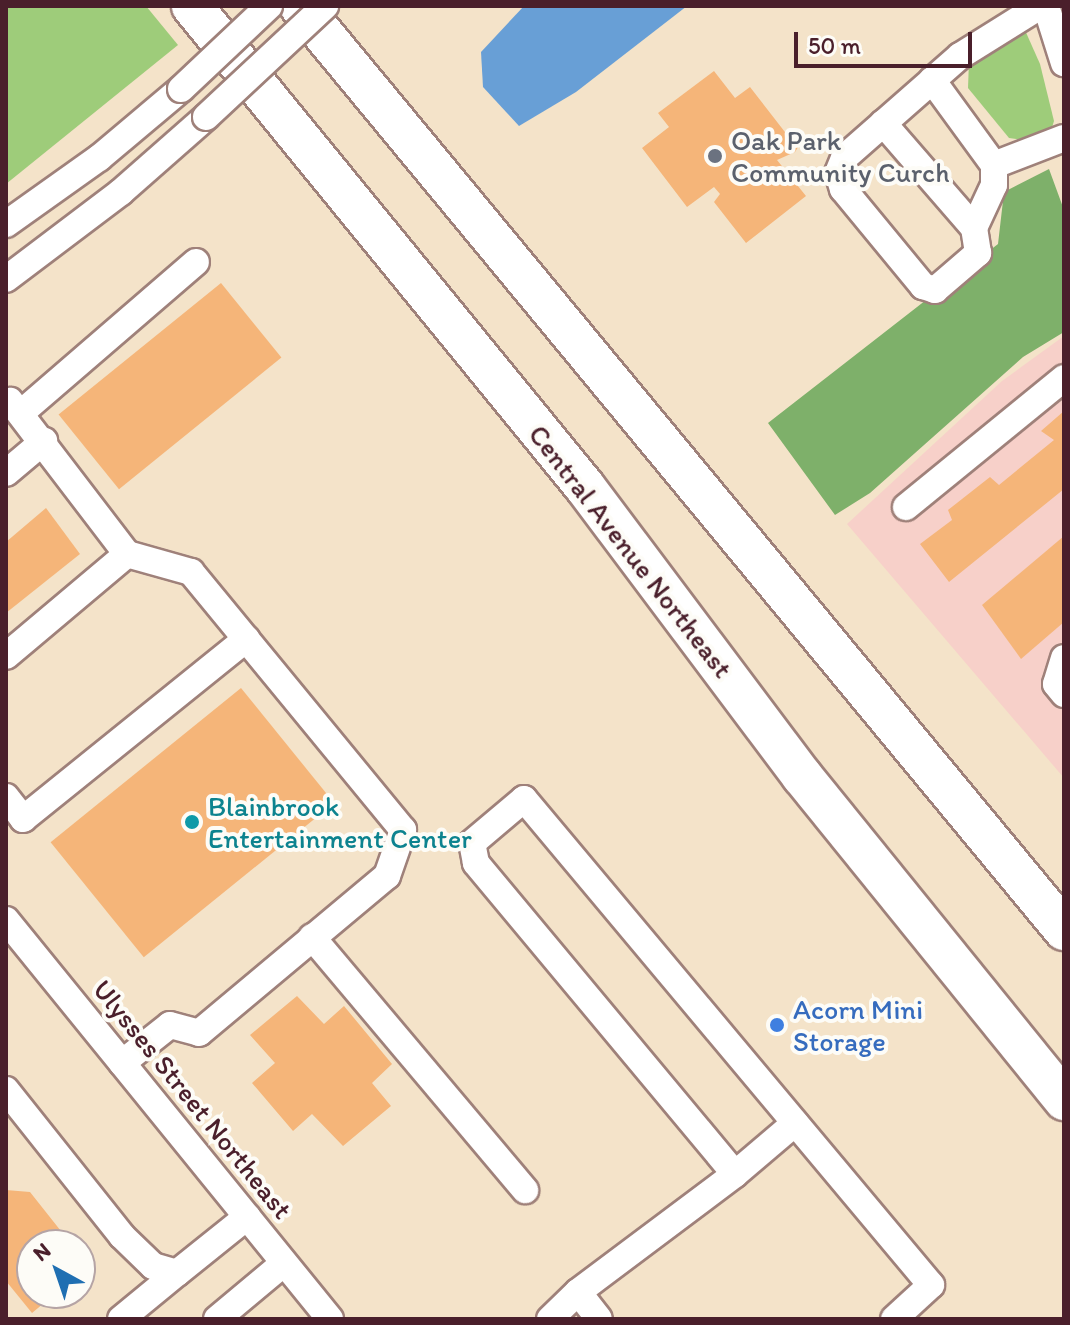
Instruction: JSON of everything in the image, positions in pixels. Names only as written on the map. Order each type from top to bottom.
[{"type":"highway","name":"Central Avenue Northeast","points":[[192,6],[585,487],[802,776],[1064,1100]]},
{"type":"highway","points":[[300,6],[1064,930]]},
{"type":"street","points":[[6,224],[99,158],[181,89],[269,6]]},
{"type":"street","points":[[6,279],[121,192],[325,6]]},
{"type":"street","points":[[883,123],[974,228],[978,253],[935,290],[923,286],[843,189],[838,173],[844,158],[883,123],[960,56],[1040,6]]},
{"type":"street","points":[[1046,6],[1063,47]]},
{"type":"street","points":[[932,80],[994,165],[994,185],[974,228]]},
{"type":"street","points":[[994,165],[1064,138]]},
{"type":"street","points":[[122,1063],[170,1025],[199,1033],[387,876],[403,830],[191,572],[127,554],[44,441],[15,407],[196,262]]},
{"type":"street","points":[[906,507],[1064,378]]},
{"type":"street","points":[[6,473],[44,441]]},
{"type":"street","points":[[6,656],[127,554]]},
{"type":"street","points":[[6,797],[23,819],[246,639]]},
{"type":"street","points":[[1064,658],[1056,684],[1064,694]]},
{"type":"street","points":[[735,1174],[476,863],[472,843],[524,799],[931,1285],[894,1319]]},
{"type":"street","name":"Ulysses Street Northeast","points":[[6,920],[330,1319]]},
{"type":"street","points":[[312,937],[525,1190]]},
{"type":"street","points":[[6,1090],[139,1255],[177,1273]]},
{"type":"street","points":[[550,1319],[578,1292],[735,1174],[795,1123]]},
{"type":"street","points":[[121,1319],[247,1217]]},
{"type":"street","points":[[217,1319],[284,1263]]},
{"type":"street","points":[[578,1292],[599,1319]]},
{"type":"shaded area","points":[[1064,336],[1064,778],[847,524],[1002,381]]},
{"type":"green space","points":[[6,6],[146,6],[178,45],[6,184]]},
{"type":"green space","points":[[1024,28],[1040,64],[1054,121],[1047,143],[1009,138],[968,88],[969,61]]},
{"type":"green space","points":[[1049,169],[1064,210],[1064,332],[1023,357],[870,493],[835,515],[768,423],[998,244],[1004,192]]},
{"type":"water","points":[[524,6],[687,6],[576,92],[519,126],[483,87],[481,52]]},
{"type":"building","name":"Oak Park Community Curch","points":[[714,71],[735,98],[750,87],[788,136],[802,141],[795,152],[777,160],[806,196],[746,243],[714,202],[720,194],[714,187],[687,207],[642,148],[669,127],[658,113]]},
{"type":"building","points":[[221,283],[281,358],[119,489],[59,415]]},
{"type":"building","points":[[1064,411],[1064,489],[949,582],[920,544],[952,520],[948,510],[990,477],[999,485],[1054,440],[1041,431]]},
{"type":"building","points":[[46,508],[80,554],[6,613],[6,542]]},
{"type":"building","points":[[1064,536],[1064,622],[1021,659],[982,605]]},
{"type":"building","name":"Blainbrook Entertainment Center","points":[[241,688],[334,803],[144,957],[51,842]]},
{"type":"building","points":[[297,996],[324,1024],[344,1006],[392,1064],[372,1083],[391,1106],[343,1146],[312,1114],[293,1131],[252,1083],[275,1063],[250,1035]]},
{"type":"building","points":[[6,1190],[30,1192],[59,1229],[16,1229],[16,1293],[6,1281]]},
{"type":"place","name":"Oak Park Community Curch","points":[[715,156]]},
{"type":"place","name":"Blainbrook Entertainment Center","points":[[192,822]]},
{"type":"place","name":"Acorn Mini Storage","points":[[777,1025]]}]
